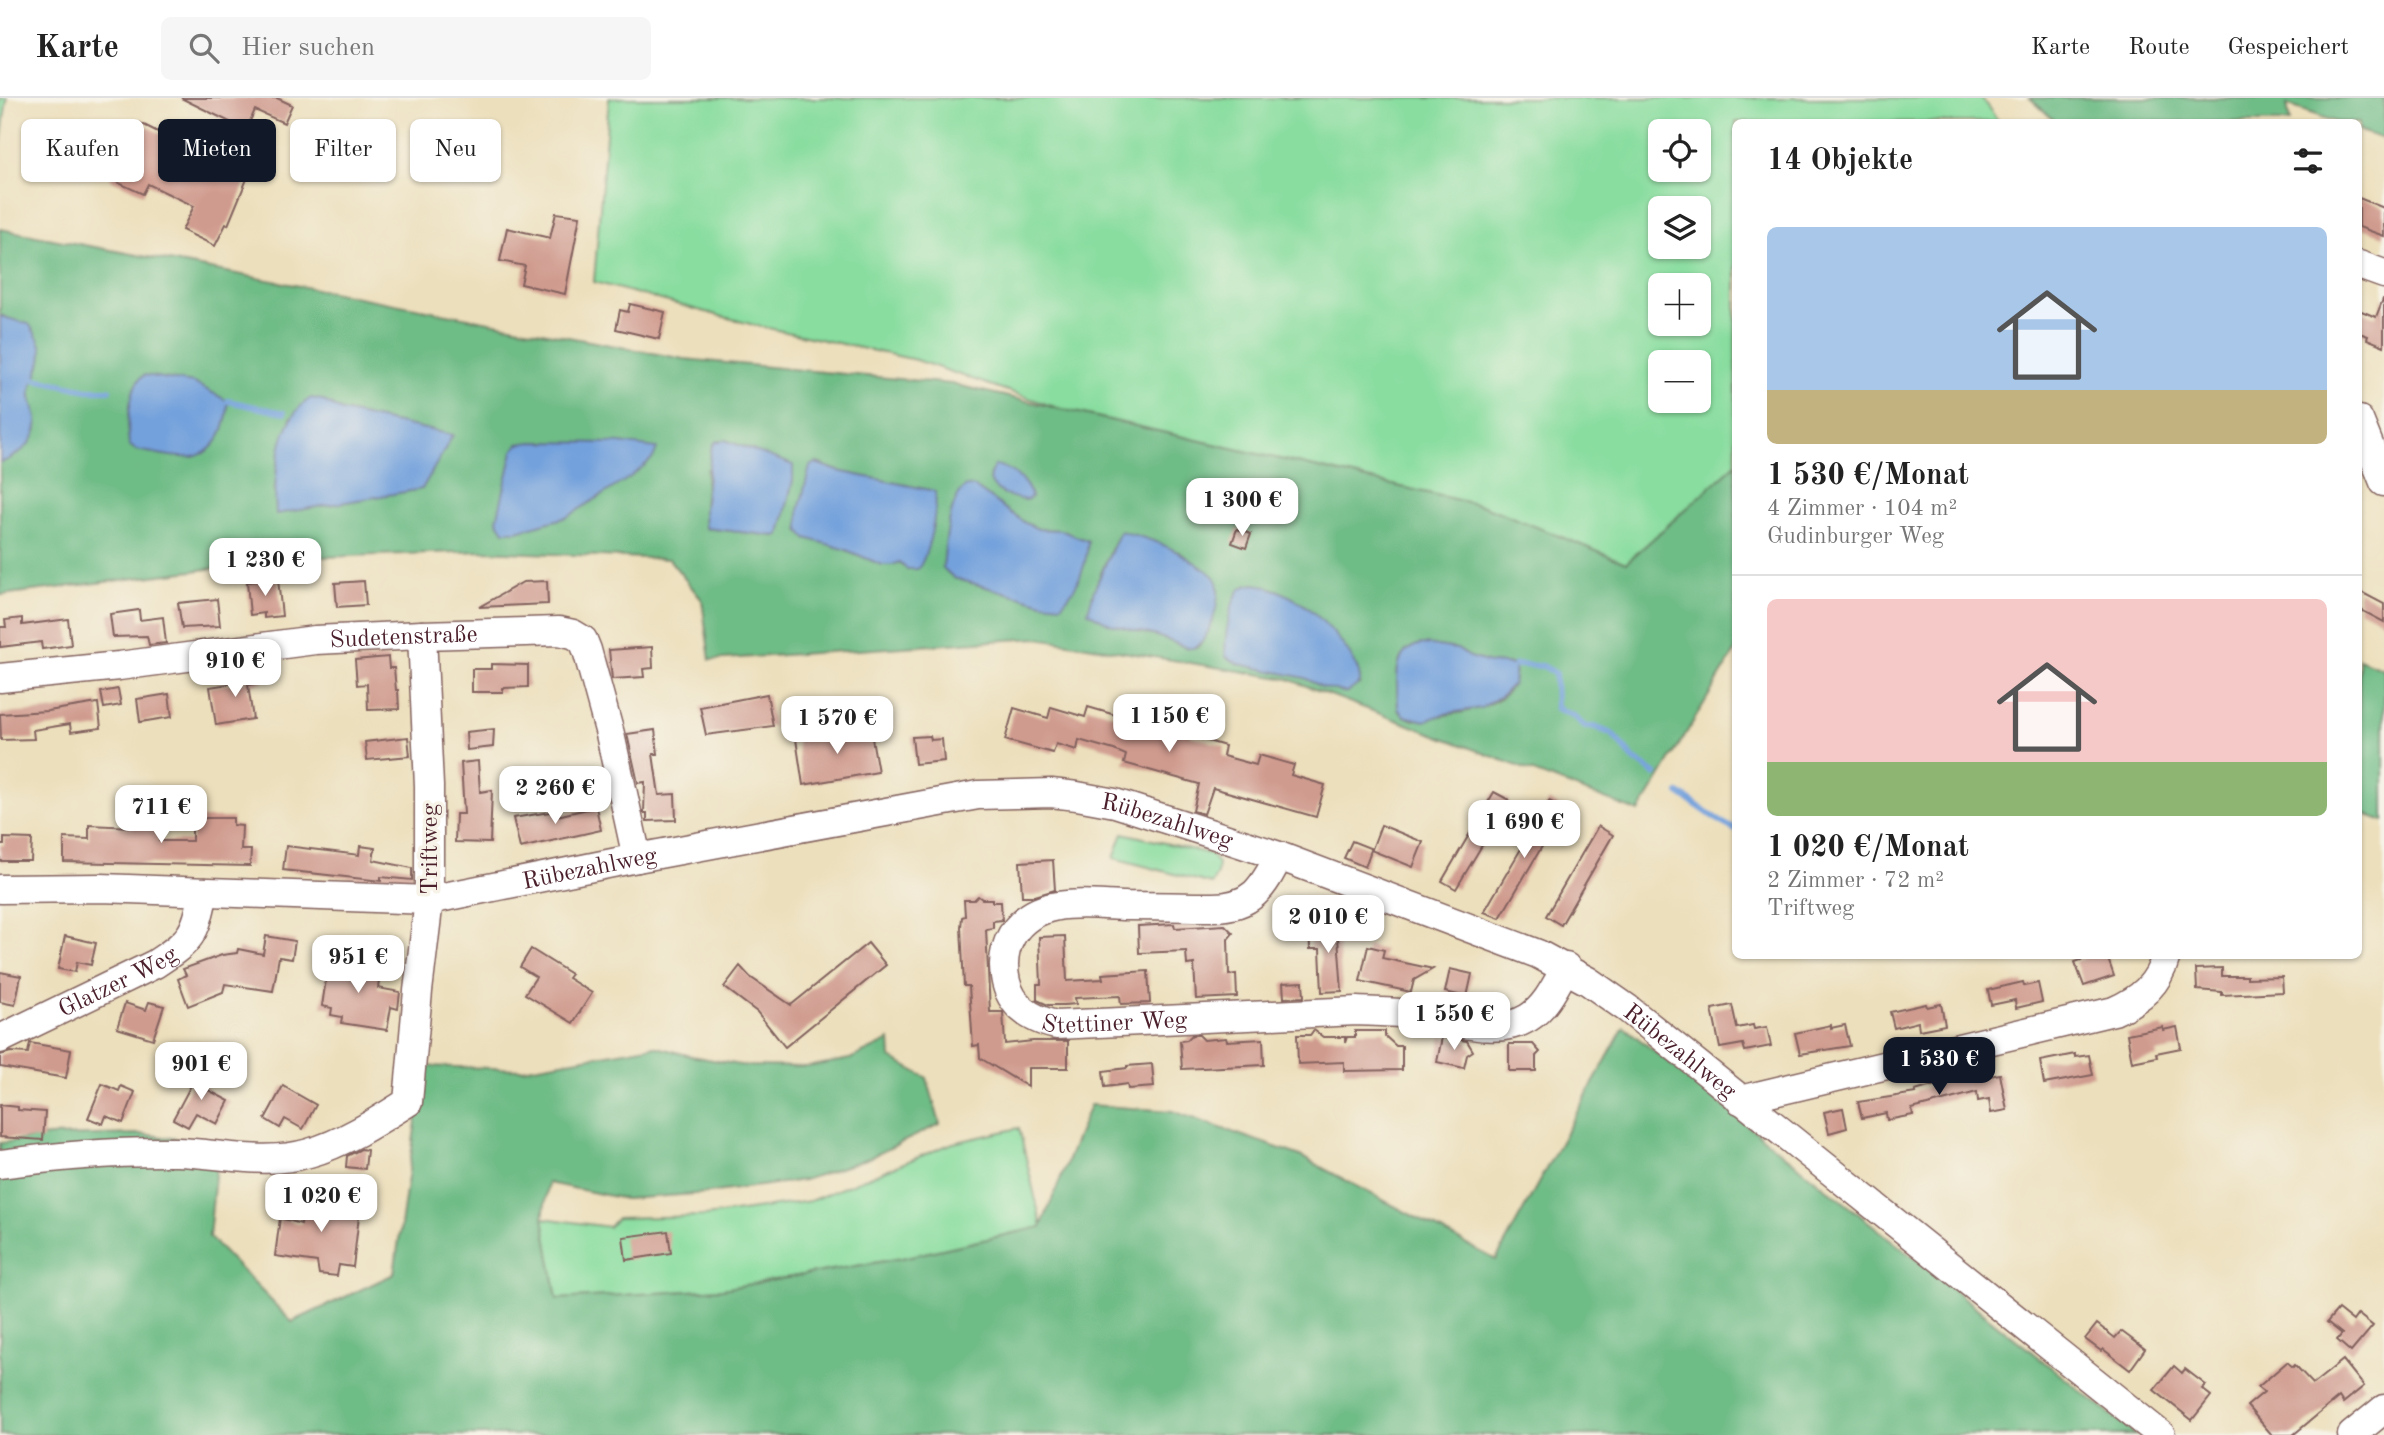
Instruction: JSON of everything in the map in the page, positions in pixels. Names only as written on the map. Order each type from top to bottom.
[{"type":"street","points":[[2362,266],[2384,274]]},
{"type":"street","points":[[2362,427],[2384,482]]},
{"type":"street","name":"Sudetenstraße","points":[[0,678],[119,666],[315,640],[559,631],[573,634],[583,640],[610,734],[637,858]]},
{"type":"street","name":"Triftweg","points":[[0,1164],[130,1153],[176,1152],[259,1159],[292,1157],[345,1138],[408,1102],[429,901],[429,786],[422,635]]},
{"type":"street","name":"Rübezahlweg","points":[[0,889],[101,888],[429,901],[637,858],[965,797],[1051,793],[1096,799],[1138,809],[1279,856],[1566,967],[1628,1009],[2161,1435]]},
{"type":"street","name":"Stettiner Weg","points":[[1279,856],[1263,886],[1256,894],[1237,905],[1213,907],[1065,904],[1033,914],[1017,928],[1004,955],[1005,978],[1012,997],[1024,1012],[1056,1025],[1357,1011],[1408,1013],[1497,1026],[1523,1021],[1536,1012],[1549,997],[1566,967]]},
{"type":"street","name":"Glatzer Weg","points":[[0,1039],[155,964],[177,950],[194,930],[204,892]]},
{"type":"street","points":[[1740,1100],[2114,1011],[2150,989],[2165,959]]},
{"type":"street","points":[[2352,1435],[2384,1409]]},
{"type":"green space","points":[[0,98],[7,98],[0,151]]},
{"type":"green space","points":[[609,98],[1981,98],[1997,119],[1732,119],[1732,468],[1626,563],[1484,506],[1058,408],[916,360],[754,325],[594,282]]},
{"type":"green space","points":[[2030,98],[2384,98],[2384,139],[2362,132],[2362,119],[2327,119],[2287,105],[2289,119],[2053,119]]},
{"type":"green space","points":[[0,229],[684,359],[952,384],[1484,506],[1626,563],[1732,468],[1732,657],[1639,812],[1288,679],[1038,638],[710,660],[702,600],[669,559],[485,551],[296,558],[0,595],[0,463],[5,461],[37,418],[31,394],[35,379],[4,316],[0,316]],"holes":[[[322,400],[341,411],[452,435],[421,489],[274,493],[283,442],[291,418]],[[725,440],[767,456],[793,480],[780,534],[775,536],[705,528],[707,470]],[[817,463],[838,471],[935,491],[927,543],[904,567],[899,562],[882,565],[824,543]],[[975,487],[1025,523],[1038,529],[1060,530],[1088,541],[1043,603],[954,578],[943,568],[949,525]],[[1116,538],[1179,552],[1214,577],[1203,640],[1198,647],[1188,648],[1139,632],[1094,590]],[[1254,584],[1273,589],[1304,605],[1321,620],[1348,652],[1359,674],[1360,684],[1322,687],[1305,678],[1239,664],[1245,586]],[[1424,644],[1457,649],[1470,657],[1490,663],[1515,665],[1514,679],[1507,692],[1485,706],[1413,720],[1398,710],[1397,678],[1400,660],[1405,652]]]},
{"type":"green space","points":[[2362,660],[2384,669],[2384,821],[2362,813]]},
{"type":"green space","points":[[1123,833],[1210,854],[1218,863],[1212,884],[1114,858]]},
{"type":"green space","points":[[1624,1027],[2136,1435],[0,1435],[0,1143],[49,1136],[141,1134],[218,1144],[209,1237],[292,1322],[394,1274],[424,1066],[522,1069],[654,1046],[746,1066],[807,1067],[850,1059],[890,1040],[891,1058],[927,1078],[940,1124],[869,1158],[804,1180],[708,1193],[625,1199],[548,1183],[543,1218],[557,1299],[722,1289],[902,1258],[1041,1227],[1090,1105],[1172,1111],[1298,1155],[1496,1260]]},
{"type":"green space","points":[[1019,1128],[1042,1227],[902,1258],[722,1289],[557,1299],[543,1218],[609,1227],[617,1218],[706,1216],[810,1201],[953,1143]]},
{"type":"water","points":[[0,316],[29,324],[40,342],[42,353],[31,393],[36,431],[22,451],[0,463]]},
{"type":"water","points":[[145,375],[194,383],[228,401],[224,428],[209,449],[192,457],[179,457],[136,450],[129,445],[132,396],[139,380]]},
{"type":"water","points":[[311,398],[322,400],[342,411],[453,435],[422,489],[276,514],[280,450],[291,419]]},
{"type":"water","points":[[725,440],[793,465],[793,480],[780,534],[776,536],[705,528],[704,510],[711,450],[715,442]]},
{"type":"water","points":[[620,443],[657,448],[653,458],[632,476],[567,517],[517,531],[504,531],[497,520],[513,451],[518,444]]},
{"type":"water","points":[[816,463],[838,471],[935,491],[932,531],[918,569],[907,569],[899,562],[882,565],[844,549],[806,538],[799,530],[799,510],[810,466]]},
{"type":"water","points":[[996,465],[1018,476],[1031,497],[1027,500],[1020,499],[997,490],[990,479]]},
{"type":"water","points":[[966,486],[975,487],[1025,523],[1038,529],[1060,530],[1088,541],[1080,576],[1061,605],[1043,603],[954,578],[943,568],[951,512]]},
{"type":"water","points":[[1120,531],[1171,549],[1190,559],[1215,578],[1218,587],[1216,609],[1208,632],[1195,647],[1188,648],[1157,636],[1110,624],[1088,612],[1094,590]]},
{"type":"water","points":[[1254,584],[1286,594],[1321,619],[1340,640],[1355,663],[1360,683],[1347,693],[1322,687],[1305,678],[1239,664],[1226,657],[1228,624],[1236,597],[1242,588]]},
{"type":"water","points":[[1424,644],[1457,649],[1470,657],[1490,663],[1515,665],[1513,684],[1502,695],[1481,708],[1444,714],[1425,721],[1404,716],[1398,709],[1397,678],[1400,659],[1413,647]]},
{"type":"building","points":[[181,98],[277,98],[292,105],[284,123],[255,110],[251,119],[224,119]]},
{"type":"building","points":[[144,125],[158,132],[158,182],[246,182],[228,225],[226,224],[215,246],[182,230],[194,206],[148,184],[143,194],[117,182],[144,182]]},
{"type":"building","points":[[2362,199],[2384,208],[2384,236],[2362,228]]},
{"type":"building","points":[[556,213],[580,216],[565,294],[521,284],[525,266],[500,261],[507,228],[550,238]]},
{"type":"building","points":[[2384,299],[2384,346],[2362,334],[2362,311],[2376,317]]},
{"type":"building","points":[[630,304],[665,312],[659,339],[616,329],[620,310],[628,312]]},
{"type":"building","points":[[1237,529],[1251,534],[1246,548],[1232,543]]},
{"type":"building","points":[[278,579],[282,616],[264,618],[264,613],[250,615],[247,582]]},
{"type":"building","points":[[364,581],[366,605],[337,607],[335,583]]},
{"type":"building","points":[[547,581],[548,604],[479,607],[523,582]]},
{"type":"building","points":[[2362,593],[2384,604],[2384,622],[2362,611]]},
{"type":"building","points":[[217,599],[220,626],[182,628],[178,603]]},
{"type":"building","points":[[139,610],[140,620],[163,617],[166,643],[149,645],[147,636],[113,637],[110,614]]},
{"type":"building","points":[[22,618],[22,625],[68,619],[71,645],[42,649],[41,642],[0,647],[0,627],[6,627],[5,620]]},
{"type":"building","points":[[652,647],[653,668],[643,669],[644,677],[612,679],[609,650]]},
{"type":"building","points":[[388,657],[389,668],[394,668],[399,709],[368,710],[367,684],[357,685],[355,660]]},
{"type":"building","points":[[491,664],[528,665],[528,687],[503,688],[503,692],[472,692],[472,669],[491,669]]},
{"type":"building","points":[[261,667],[263,682],[248,685],[253,719],[216,725],[210,687],[247,681],[245,670]]},
{"type":"building","points":[[118,689],[121,705],[104,708],[101,692]]},
{"type":"building","points":[[169,694],[172,717],[140,722],[137,699]]},
{"type":"building","points":[[767,694],[773,726],[706,735],[700,707]]},
{"type":"building","points":[[1127,701],[1195,721],[1191,736],[1225,746],[1223,756],[1256,765],[1259,755],[1294,765],[1291,775],[1325,785],[1316,817],[1213,788],[1204,814],[1193,811],[1199,784],[1124,763],[1126,755],[1114,750],[1079,740],[1077,750],[1056,744],[1053,753],[1005,740],[1014,708],[1048,718],[1051,707],[1085,717],[1088,707],[1122,717]]},
{"type":"building","points":[[98,703],[101,728],[71,732],[70,724],[33,730],[34,739],[1,740],[0,714],[48,711]]},
{"type":"building","points":[[870,727],[878,772],[803,785],[796,739]]},
{"type":"building","points":[[494,729],[493,747],[467,750],[466,732]]},
{"type":"building","points":[[655,730],[658,754],[653,754],[659,795],[675,794],[676,820],[647,821],[647,813],[644,813],[645,782],[638,783],[627,734]]},
{"type":"building","points":[[930,736],[931,740],[942,739],[944,761],[915,764],[912,737]]},
{"type":"building","points":[[408,737],[410,756],[367,760],[365,742]]},
{"type":"building","points":[[478,761],[480,792],[492,790],[490,843],[455,842],[456,814],[464,814],[461,763]]},
{"type":"building","points":[[1494,792],[1509,800],[1456,889],[1442,881]]},
{"type":"building","points":[[1549,801],[1564,809],[1500,918],[1484,912]]},
{"type":"building","points":[[596,807],[601,830],[520,848],[513,818],[556,811],[557,816]]},
{"type":"building","points":[[192,818],[233,818],[233,825],[242,826],[241,850],[251,850],[250,866],[64,862],[64,838],[89,839],[89,825],[132,827],[158,824],[159,841],[192,841]]},
{"type":"building","points":[[1381,825],[1423,842],[1413,867],[1371,850],[1365,867],[1344,858],[1352,841],[1372,849]]},
{"type":"building","points":[[1598,826],[1613,835],[1561,925],[1546,916]]},
{"type":"building","points":[[4,838],[32,839],[31,861],[0,861],[0,845],[4,845]]},
{"type":"building","points":[[286,846],[359,855],[360,846],[375,848],[373,860],[412,868],[412,880],[381,877],[381,881],[283,870]]},
{"type":"building","points":[[1053,860],[1055,890],[1035,896],[1022,896],[1020,862]]},
{"type":"building","points":[[978,896],[992,899],[992,902],[1001,902],[1002,920],[993,921],[993,928],[986,929],[990,1012],[1003,1012],[1005,1044],[1068,1041],[1068,1068],[1028,1068],[1028,1087],[980,1058],[979,1045],[973,1046],[969,986],[964,986],[961,927],[962,917],[965,916],[964,900],[974,900]]},
{"type":"building","points":[[1174,924],[1175,928],[1225,925],[1233,933],[1228,939],[1229,975],[1236,974],[1237,997],[1196,999],[1194,964],[1187,965],[1186,951],[1139,953],[1138,926]]},
{"type":"building","points":[[1337,924],[1342,991],[1322,992],[1320,949],[1310,949],[1309,926]]},
{"type":"building","points":[[65,936],[96,943],[91,965],[77,962],[75,972],[58,969]]},
{"type":"building","points":[[266,936],[295,941],[292,959],[279,957],[273,991],[225,984],[223,992],[188,1006],[178,979],[186,975],[183,969],[222,955],[237,953],[238,949],[263,954]]},
{"type":"building","points":[[1065,936],[1067,981],[1103,979],[1102,974],[1148,971],[1150,1003],[1121,1004],[1120,996],[1075,998],[1076,1004],[1064,1005],[1048,1005],[1037,1000],[1037,984],[1041,984],[1039,937]]},
{"type":"building","points":[[868,943],[886,965],[785,1047],[757,1012],[724,987],[740,966],[750,977],[791,1005]]},
{"type":"building","points":[[1368,946],[1384,950],[1382,958],[1433,969],[1414,980],[1411,992],[1360,981]]},
{"type":"building","points":[[531,949],[571,974],[568,978],[592,993],[573,1023],[525,994],[536,977],[520,967]]},
{"type":"building","points":[[329,959],[381,966],[378,988],[400,992],[398,1009],[391,1007],[387,1030],[341,1023],[342,1017],[331,1015],[332,1008],[322,1006]]},
{"type":"building","points":[[2084,959],[2108,959],[2114,976],[2084,986],[2075,962]]},
{"type":"building","points":[[2222,968],[2222,976],[2282,977],[2283,992],[2222,995],[2222,992],[2197,990],[2196,969]]},
{"type":"building","points":[[1450,969],[1472,974],[1467,997],[1445,992]]},
{"type":"building","points":[[0,972],[21,976],[15,1005],[0,1002]]},
{"type":"building","points":[[1303,982],[1304,997],[1284,998],[1283,983]]},
{"type":"building","points":[[2023,982],[2024,986],[2038,983],[2042,1002],[2016,1008],[2015,1000],[1991,1005],[1988,990]]},
{"type":"building","points":[[149,1002],[164,1006],[153,1039],[117,1028],[125,1003],[146,1010]]},
{"type":"building","points":[[1926,1004],[1927,1007],[1941,1004],[1945,1025],[1919,1030],[1918,1022],[1894,1028],[1890,1012]]},
{"type":"building","points":[[1732,1005],[1737,1028],[1753,1025],[1754,1029],[1767,1027],[1771,1046],[1745,1051],[1743,1044],[1720,1048],[1712,1009]]},
{"type":"building","points":[[1831,1025],[1831,1028],[1845,1025],[1850,1046],[1800,1054],[1795,1033]]},
{"type":"building","points":[[2163,1027],[2163,1030],[2177,1027],[2181,1048],[2132,1062],[2127,1034]]},
{"type":"building","points":[[1314,1030],[1323,1037],[1345,1037],[1345,1043],[1347,1037],[1355,1037],[1355,1031],[1385,1031],[1385,1036],[1396,1046],[1402,1046],[1402,1070],[1344,1071],[1344,1062],[1298,1064],[1297,1035],[1310,1035]]},
{"type":"building","points":[[1192,1035],[1199,1035],[1204,1040],[1263,1039],[1264,1065],[1182,1069],[1180,1041],[1187,1040]]},
{"type":"building","points":[[1442,1037],[1467,1041],[1473,1051],[1467,1055],[1464,1068],[1437,1062]]},
{"type":"building","points":[[30,1043],[71,1050],[66,1078],[0,1067],[0,1055],[11,1052],[28,1053]]},
{"type":"building","points":[[1509,1044],[1533,1044],[1540,1052],[1536,1056],[1536,1071],[1509,1071]]},
{"type":"building","points":[[2075,1054],[2075,1057],[2089,1055],[2093,1075],[2044,1084],[2040,1061]]},
{"type":"building","points":[[206,1057],[206,1089],[229,1101],[217,1124],[196,1113],[188,1127],[173,1119]]},
{"type":"building","points":[[1152,1064],[1154,1087],[1128,1089],[1127,1084],[1105,1087],[1103,1071]]},
{"type":"building","points":[[1985,1074],[1985,1077],[2000,1074],[2007,1110],[1991,1113],[1989,1099],[1978,1101],[1977,1092],[1912,1109],[1913,1115],[1887,1120],[1886,1113],[1862,1118],[1858,1102],[1916,1093],[1915,1091],[1949,1081]]},
{"type":"building","points":[[102,1084],[119,1091],[121,1086],[135,1092],[123,1123],[106,1116],[103,1124],[88,1118]]},
{"type":"building","points":[[283,1086],[316,1105],[303,1129],[285,1119],[280,1128],[265,1119]]},
{"type":"building","points":[[0,1105],[18,1107],[18,1110],[45,1112],[43,1140],[0,1137]]},
{"type":"building","points":[[1843,1108],[1847,1128],[1829,1133],[1824,1112]]},
{"type":"building","points":[[361,1149],[367,1150],[365,1169],[346,1167],[347,1156]]},
{"type":"building","points":[[307,1183],[322,1185],[320,1202],[360,1207],[353,1267],[339,1265],[337,1276],[319,1274],[317,1262],[275,1256],[280,1218],[301,1224]]},
{"type":"building","points":[[668,1231],[671,1253],[626,1260],[623,1237]]},
{"type":"building","points":[[2338,1309],[2353,1321],[2358,1314],[2373,1326],[2351,1352],[2337,1340],[2342,1334],[2327,1322]]},
{"type":"building","points":[[2097,1324],[2115,1338],[2121,1331],[2145,1349],[2130,1370],[2085,1339]]},
{"type":"building","points":[[2343,1360],[2364,1386],[2343,1403],[2339,1397],[2293,1435],[2272,1435],[2247,1406],[2264,1392],[2258,1387],[2287,1362],[2293,1367],[2295,1365],[2313,1384]]},
{"type":"building","points":[[2174,1366],[2182,1373],[2185,1369],[2206,1385],[2202,1389],[2211,1396],[2192,1420],[2154,1390]]},
{"type":"waterway","points":[[35,379],[88,390],[109,390]]},
{"type":"waterway","points":[[228,401],[284,413]]},
{"type":"waterway","points":[[1515,665],[1543,666],[1555,673],[1556,708],[1574,716],[1585,727],[1595,727],[1612,734],[1634,759],[1655,774]]},
{"type":"waterway","points":[[1679,793],[1732,828]]}]
